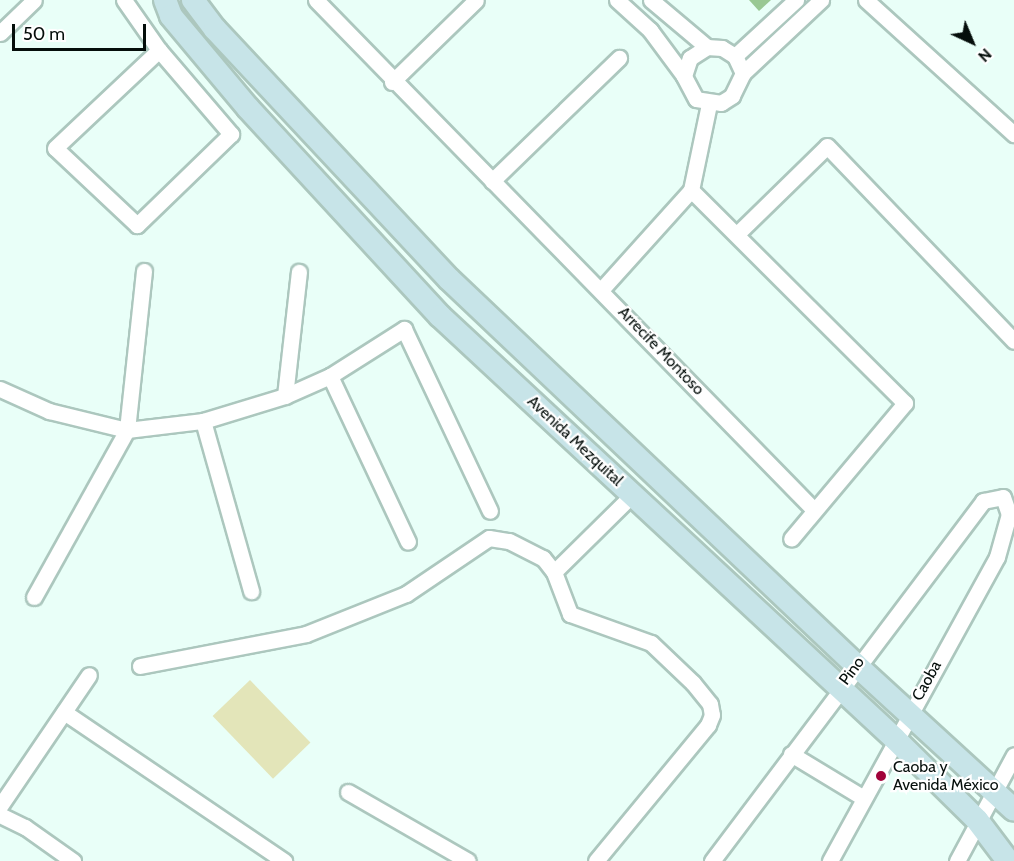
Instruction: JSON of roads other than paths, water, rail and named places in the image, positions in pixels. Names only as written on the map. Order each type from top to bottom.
[{"type":"main road","name":"Avenida Mezquital","points":[[165,0],[171,16],[248,108],[440,316],[895,739],[977,820],[1008,861]]},
{"type":"main road","name":"Avenida Mezquital","points":[[194,0],[214,29],[449,279],[856,665],[995,790],[1014,810]]},
{"type":"street","points":[[0,33],[34,0]]},
{"type":"street","points":[[124,0],[159,50],[231,134],[137,225],[55,148],[159,50]]},
{"type":"street","name":"Arrecife Montoso","points":[[316,0],[392,82],[601,290],[814,510]]},
{"type":"street","points":[[392,82],[476,0]]},
{"type":"street","points":[[617,0],[650,30],[684,76],[696,99],[709,104],[732,96],[743,73],[821,0]]},
{"type":"street","points":[[651,0],[707,47]]},
{"type":"street","points":[[735,56],[796,0]]},
{"type":"street","points":[[866,0],[1014,134]]},
{"type":"street","points":[[684,76],[690,57],[707,47],[722,48],[735,56],[743,73]]},
{"type":"street","points":[[492,181],[619,58]]},
{"type":"street","points":[[601,290],[692,190],[709,104]]},
{"type":"street","points":[[738,233],[828,146],[1014,341]]},
{"type":"street","points":[[692,190],[738,233],[905,403],[790,539]]},
{"type":"street","points":[[34,597],[127,430],[144,271]]},
{"type":"street","points":[[285,396],[299,272]]},
{"type":"street","points":[[0,388],[49,411],[127,430],[203,421],[285,396],[330,376],[404,329],[490,511]]},
{"type":"street","points":[[330,376],[408,542]]},
{"type":"street","points":[[203,421],[251,591]]},
{"type":"street","points":[[554,572],[632,495]]},
{"type":"street","name":"Pino","points":[[712,861],[856,665],[983,501],[1003,497]]},
{"type":"street","name":"Caoba","points":[[830,861],[862,797],[997,557],[1009,514],[1003,497]]},
{"type":"street","points":[[140,666],[306,634],[406,594],[489,538],[509,541],[543,558],[554,572],[570,614],[651,643],[693,683],[710,704],[712,715],[596,861]]},
{"type":"street","points":[[25,827],[2,801],[89,675]]},
{"type":"street","points":[[64,712],[284,861]]},
{"type":"street","points":[[791,754],[862,797]]},
{"type":"street","points":[[957,861],[977,820],[1014,755]]},
{"type":"street","points":[[348,792],[468,861]]},
{"type":"street","points":[[0,815],[25,827],[73,861]]},
{"type":"place","name":"Caoba y Avenida México","points":[[881,776]]}]
